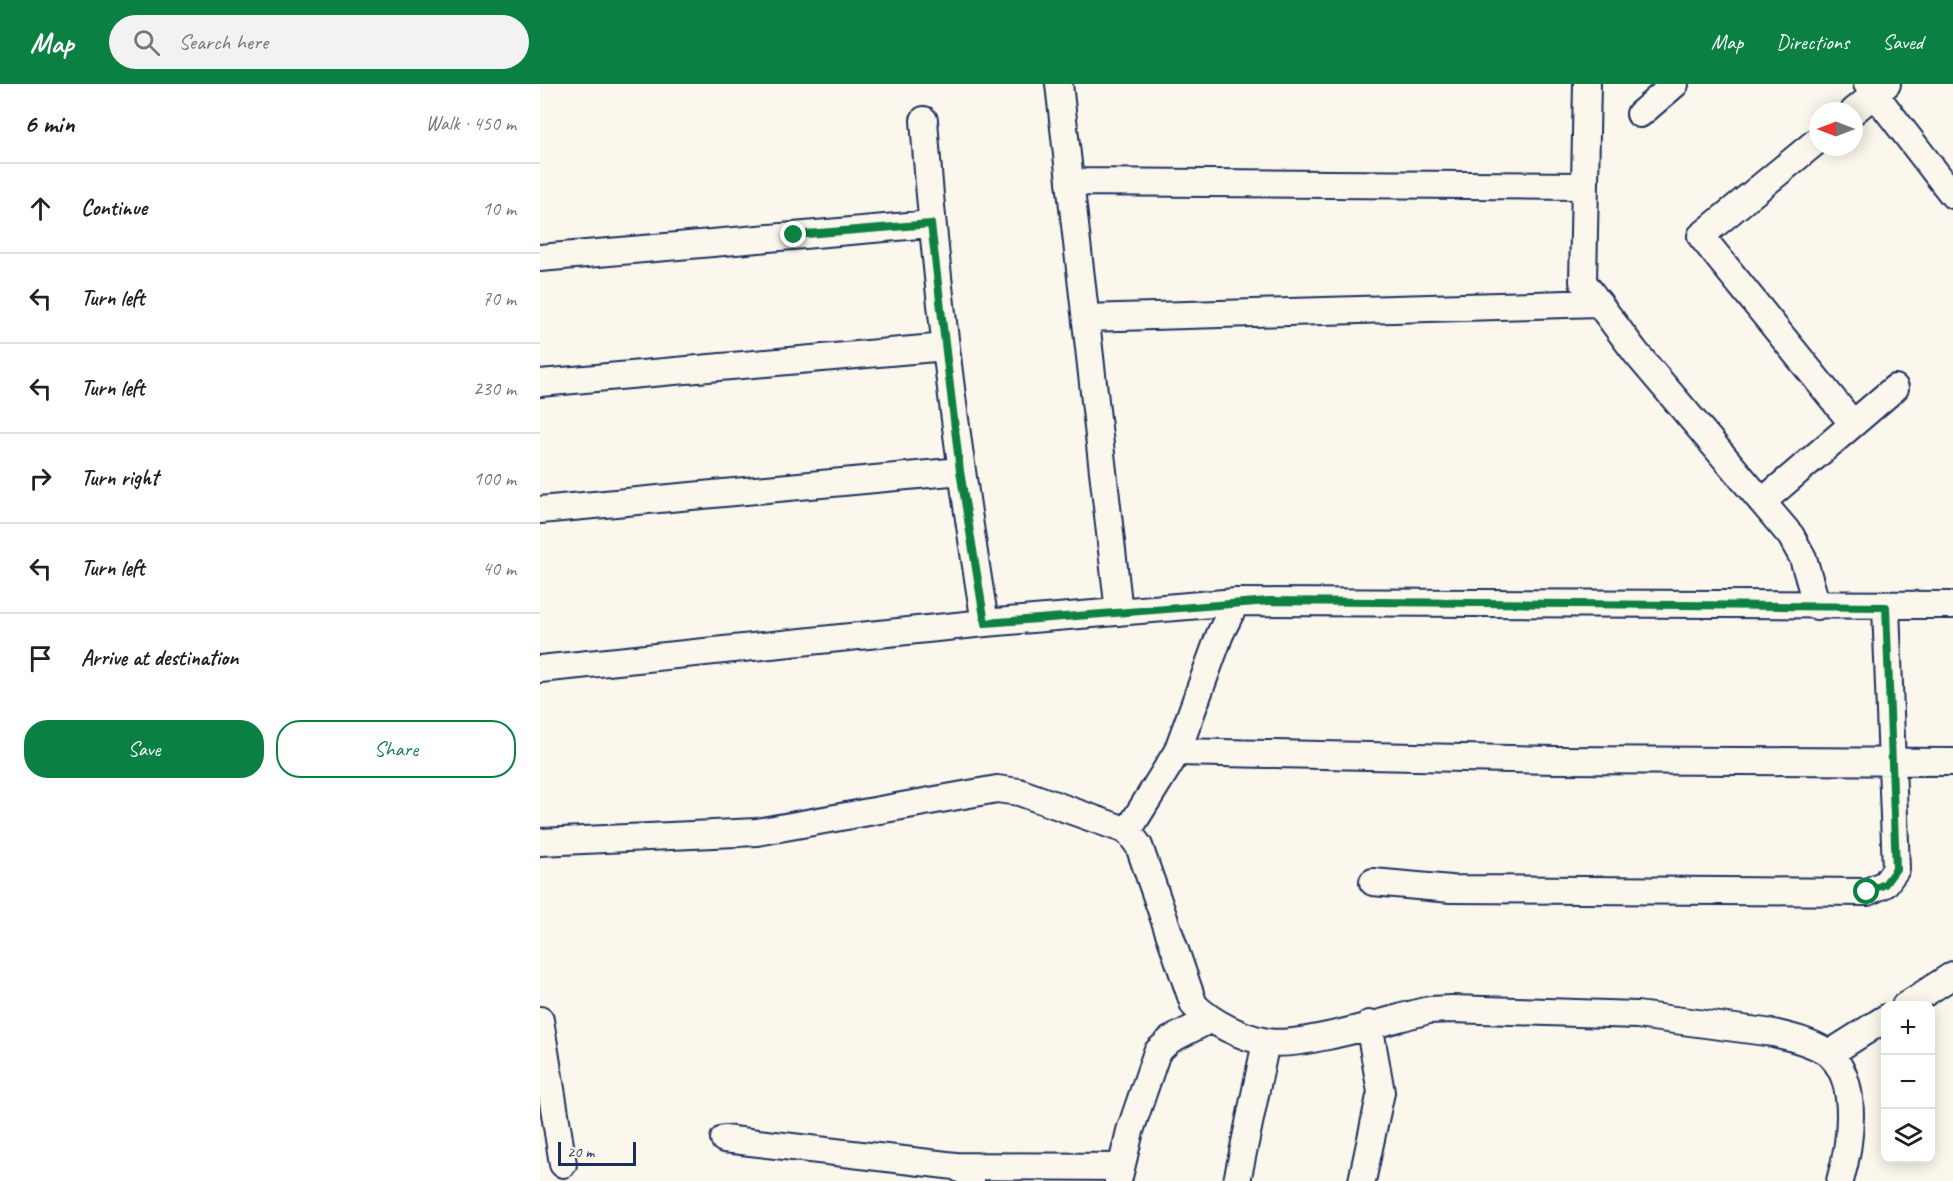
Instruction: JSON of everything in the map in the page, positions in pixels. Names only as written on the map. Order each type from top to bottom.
[{"type":"street","points":[[1059,84],[1119,612]]},
{"type":"street","points":[[1587,84],[1583,282],[1636,353],[1791,536],[1803,558],[1817,606]]},
{"type":"street","points":[[1640,114],[1675,84]]},
{"type":"street","points":[[1862,102],[1876,87],[1953,195]]},
{"type":"street","points":[[924,120],[931,224],[960,471],[985,623]]},
{"type":"street","points":[[1809,147],[1701,236],[1853,424]]},
{"type":"street","points":[[1070,182],[1585,186]]},
{"type":"street","points":[[540,258],[931,224]]},
{"type":"street","points":[[1086,318],[1599,303]]},
{"type":"street","points":[[540,383],[946,347]]},
{"type":"street","points":[[1762,502],[1895,388]]},
{"type":"street","points":[[540,510],[960,471]]},
{"type":"street","points":[[1128,831],[1177,752],[1220,634],[1236,602]]},
{"type":"street","points":[[540,669],[985,623],[1236,602],[1556,602],[1886,607],[1953,605]]},
{"type":"street","points":[[1373,882],[1451,889],[1867,892],[1885,884],[1896,869],[1886,607]]},
{"type":"street","points":[[1177,752],[1557,760],[1953,762]]},
{"type":"street","points":[[540,842],[757,832],[997,789],[1019,792],[1128,831],[1139,846],[1194,1005],[1209,1020],[1266,1042],[1291,1043],[1429,1010],[1452,1009],[1637,1015],[1773,1033],[1794,1038],[1829,1054],[1840,1069],[1849,1098],[1848,1145],[1840,1181]]},
{"type":"street","points":[[1911,1001],[1953,975]]},
{"type":"street","points":[[540,1020],[546,1094],[563,1164]]},
{"type":"street","points":[[724,1139],[963,1173],[1119,1174],[1130,1131],[1158,1052],[1170,1040],[1209,1020]]},
{"type":"street","points":[[1829,1054],[1881,1021]]},
{"type":"street","points":[[1362,1181],[1381,1092],[1369,1024]]},
{"type":"street","points":[[1237,1181],[1266,1042]]},
{"type":"route","points":[[794,235],[931,224],[960,471],[985,623],[1269,601],[1886,607],[1896,869],[1885,884],[1867,892]]}]
